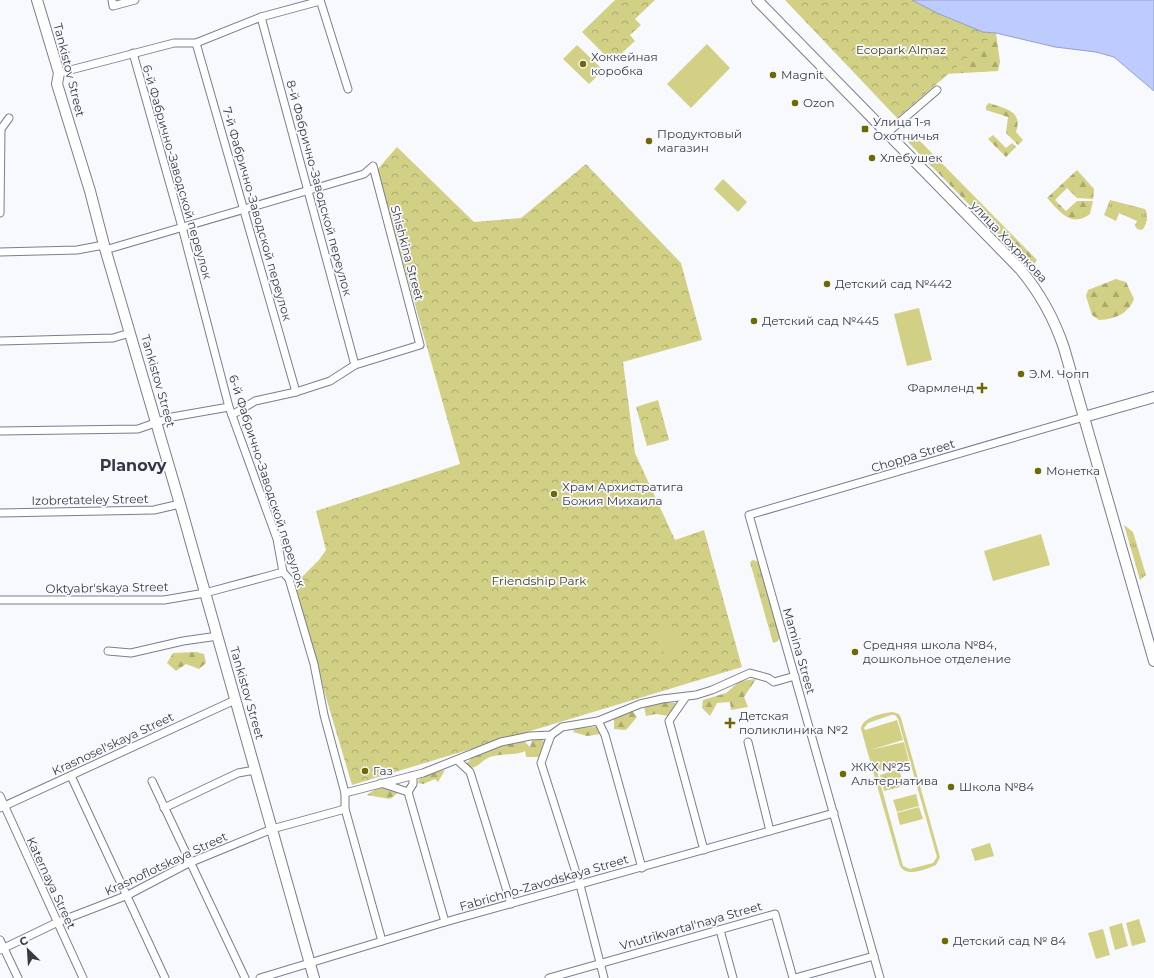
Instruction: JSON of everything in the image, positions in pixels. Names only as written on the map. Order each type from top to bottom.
[{"type":"street","name":"Tankistov Street","points":[[38,0],[59,73],[57,84],[90,191],[218,636],[314,978]]},
{"type":"street","points":[[112,0],[113,6],[135,0]]},
{"type":"street","points":[[59,73],[174,43],[196,43],[262,17],[320,0],[348,89]]},
{"type":"street","name":"улица Хохрякова","points":[[757,0],[1036,288],[1056,324],[1154,661]]},
{"type":"street","name":"8-й Фабрично-Заводской переулок","points":[[262,17],[356,365]]},
{"type":"street","name":"7-й Фабрично-Заводской переулок","points":[[196,43],[296,392]]},
{"type":"street","name":"6-й Фабрично-Заводской переулок","points":[[133,53],[182,227],[229,407],[277,539],[282,556],[283,572],[289,579],[312,657],[324,715],[345,793],[345,809],[382,941]]},
{"type":"street","points":[[887,133],[937,90]]},
{"type":"street","points":[[0,214],[1,129],[9,118]]},
{"type":"street","name":"Shishkina Street","points":[[308,190],[364,174],[373,166],[420,345],[356,365]]},
{"type":"street","points":[[0,252],[77,250],[105,247],[182,227],[308,190]]},
{"type":"street","points":[[0,341],[113,338],[130,333]]},
{"type":"street","points":[[232,415],[255,401],[296,392],[330,382],[356,365]]},
{"type":"street","points":[[1084,417],[1154,397]]},
{"type":"street","points":[[0,430],[138,429],[157,424],[172,417],[229,407]]},
{"type":"street","name":"Choppa Street","points":[[749,515],[1084,417]]},
{"type":"street","name":"Izobretateley Street","points":[[0,513],[154,510],[180,504]]},
{"type":"street","name":"Mamina Street","points":[[749,515],[880,978]]},
{"type":"street","name":"Oktyabr'skaya Street","points":[[0,600],[164,600],[205,593],[283,572]]},
{"type":"street","points":[[108,651],[131,653],[183,641],[218,636]]},
{"type":"street","points":[[345,793],[380,783],[413,776],[501,742],[530,736],[551,735],[562,727],[598,721],[640,704],[662,699],[685,698],[712,690],[750,673],[768,678],[774,682],[795,676]]},
{"type":"street","points":[[685,698],[669,721],[704,850]]},
{"type":"street","name":"Krasnosel'skaya Street","points":[[2,807],[236,700]]},
{"type":"street","points":[[598,721],[605,735],[642,868]]},
{"type":"street","points":[[551,735],[541,763],[580,885],[604,978]]},
{"type":"street","points":[[748,742],[770,831]]},
{"type":"street","points":[[457,760],[470,772],[511,904]]},
{"type":"street","points":[[164,808],[238,773],[255,770]]},
{"type":"street","points":[[71,776],[166,978]]},
{"type":"street","points":[[413,776],[413,784],[408,792],[445,922]]},
{"type":"street","points":[[152,781],[245,978]]},
{"type":"street","points":[[380,783],[408,792]]},
{"type":"street","name":"Katernaya Street","points":[[0,796],[2,807],[58,922],[83,978]]},
{"type":"street","name":"Krasnoflotskaya Street","points":[[2,949],[58,922],[128,895],[190,863],[272,829],[345,809]]},
{"type":"street","name":"Fabrichno-Zavodskaya Street","points":[[260,978],[445,922],[834,813]]},
{"type":"street","name":"Vnutrikvartal'naya Street","points":[[549,978],[775,914],[794,978],[874,956]]},
{"type":"street","points":[[720,930],[733,978]]},
{"type":"street","points":[[0,940],[2,949],[18,978]]},
{"type":"green space","points":[[615,0],[655,0],[635,19],[641,25],[630,35],[635,41],[612,62],[582,32]]},
{"type":"green space","name":"Ecopark Almaz","points":[[785,0],[912,0],[937,13],[983,32],[996,33],[897,118]]},
{"type":"green space","points":[[863,0],[912,0],[937,13],[983,32],[996,33],[1000,62],[998,71],[945,74]]},
{"type":"green space","points":[[707,44],[730,68],[691,108],[667,84]]},
{"type":"green space","name":"Хоккейная коробка","points":[[577,45],[603,70],[589,84],[563,59]]},
{"type":"green space","points":[[989,103],[1006,109],[1015,115],[1018,125],[1016,132],[1023,140],[1018,145],[1006,133],[1008,117],[986,110],[986,106]]},
{"type":"green space","points":[[910,135],[914,135],[1037,260],[1033,266],[1030,267],[907,141]]},
{"type":"green space","points":[[993,135],[1006,148],[1012,143],[1016,147],[1006,157],[988,139]]},
{"type":"green space","name":"Friendship Park","points":[[397,147],[474,222],[521,218],[586,164],[681,263],[702,340],[623,362],[635,453],[675,540],[704,530],[742,667],[352,785],[293,586],[319,560],[326,550],[316,511],[460,464],[377,170]]},
{"type":"green space","points":[[1077,170],[1094,189],[1093,199],[1077,198],[1067,188],[1055,200],[1066,211],[1077,201],[1093,201],[1090,214],[1083,218],[1071,219],[1061,213],[1047,198]]},
{"type":"green space","points":[[723,179],[747,202],[738,212],[714,189]]},
{"type":"green space","points":[[1110,200],[1145,209],[1147,220],[1142,230],[1137,229],[1135,225],[1137,221],[1119,213],[1116,221],[1104,215]]},
{"type":"green space","points":[[1116,279],[1126,282],[1134,299],[1125,312],[1120,315],[1099,320],[1092,315],[1086,296],[1088,290]]},
{"type":"green space","points":[[919,308],[932,360],[907,366],[894,314]]},
{"type":"green space","points":[[658,400],[669,440],[647,446],[636,407]]},
{"type":"green space","points":[[1124,525],[1133,532],[1146,575],[1140,580]]},
{"type":"green space","points":[[1041,534],[1050,565],[993,581],[984,551]]},
{"type":"green space","points":[[753,560],[759,562],[780,636],[778,641],[773,643],[750,562]]},
{"type":"green space","points":[[669,622],[687,648],[670,661],[652,635]]},
{"type":"green space","points":[[196,652],[204,654],[206,663],[199,669],[186,664],[176,671],[167,663],[173,653]]},
{"type":"green space","points":[[756,679],[744,697],[748,707],[731,710],[730,702],[717,703],[710,716],[702,708],[703,700],[726,693],[740,681]]},
{"type":"green space","points":[[659,703],[677,703],[669,716],[656,714],[646,716],[644,706]]},
{"type":"green space","points":[[632,710],[637,717],[626,730],[614,729],[614,719]]},
{"type":"green space","points":[[893,712],[899,714],[901,718],[940,857],[936,865],[917,872],[903,870],[900,866],[861,729],[865,721],[874,716]],"holes":[[[895,715],[898,719],[937,857],[933,863],[910,869],[903,866],[877,771],[909,762],[904,742],[870,750],[903,740],[897,720],[865,730],[864,728],[868,723]]]},
{"type":"green space","points":[[597,727],[601,734],[587,736],[573,732],[575,728]]},
{"type":"green space","points":[[533,738],[541,739],[545,742],[541,757],[526,757],[525,751],[521,753],[490,757],[471,768],[466,765],[470,759],[477,754],[501,744],[510,742],[525,742],[530,747]]},
{"type":"green space","points":[[899,769],[904,786],[884,791],[880,775]]},
{"type":"green space","points":[[445,770],[438,782],[435,779],[423,784],[418,783],[419,779],[435,772]]},
{"type":"green space","points":[[380,786],[399,792],[390,799],[367,795]]},
{"type":"green space","points":[[916,794],[919,806],[897,812],[893,800]]},
{"type":"green space","points":[[919,807],[923,819],[900,825],[897,813]]},
{"type":"green space","points":[[990,843],[994,856],[975,861],[971,849]]},
{"type":"green space","points":[[1139,919],[1146,942],[1132,946],[1126,923]]},
{"type":"green space","points":[[1122,923],[1128,946],[1115,950],[1109,927]]},
{"type":"green space","points":[[1103,929],[1110,955],[1096,959],[1088,933]]},
{"type":"water","points":[[912,0],[1154,0],[1154,91],[1114,57],[1096,52],[1055,47],[996,33],[983,32],[937,13]]},
{"type":"place","name":"Хоккейная коробка","points":[[583,64]]},
{"type":"place","name":"Magnit","points":[[773,75]]},
{"type":"place","name":"Ozon","points":[[795,103]]},
{"type":"place","name":"Улица 1-я Охотничья","points":[[865,129]]},
{"type":"place","name":"Продуктовый магазин","points":[[649,141]]},
{"type":"place","name":"Хлебушек","points":[[872,158]]},
{"type":"place","name":"Детский сад №442","points":[[827,284]]},
{"type":"place","name":"Детский сад №445","points":[[754,321]]},
{"type":"place","name":"Э.М. Чопп","points":[[1021,374]]},
{"type":"place","name":"Фармленд","points":[[982,388]]},
{"type":"place","name":"Монетка","points":[[1038,471]]},
{"type":"place","name":"Храм Архистратига Божия Михаила","points":[[554,494]]},
{"type":"place","name":"Средняя школа №84, дошкольное отделение","points":[[855,652]]},
{"type":"place","name":"Детская поликлиника №2","points":[[730,723]]},
{"type":"place","name":"Газ","points":[[365,771]]},
{"type":"place","name":"ЖКХ №25 Альтернатива","points":[[843,774]]},
{"type":"place","name":"Школа №84","points":[[951,787]]},
{"type":"place","name":"Детский сад № 84","points":[[945,941]]},
{"type":"district","name":"Planovy","points":[[133,465]]}]
